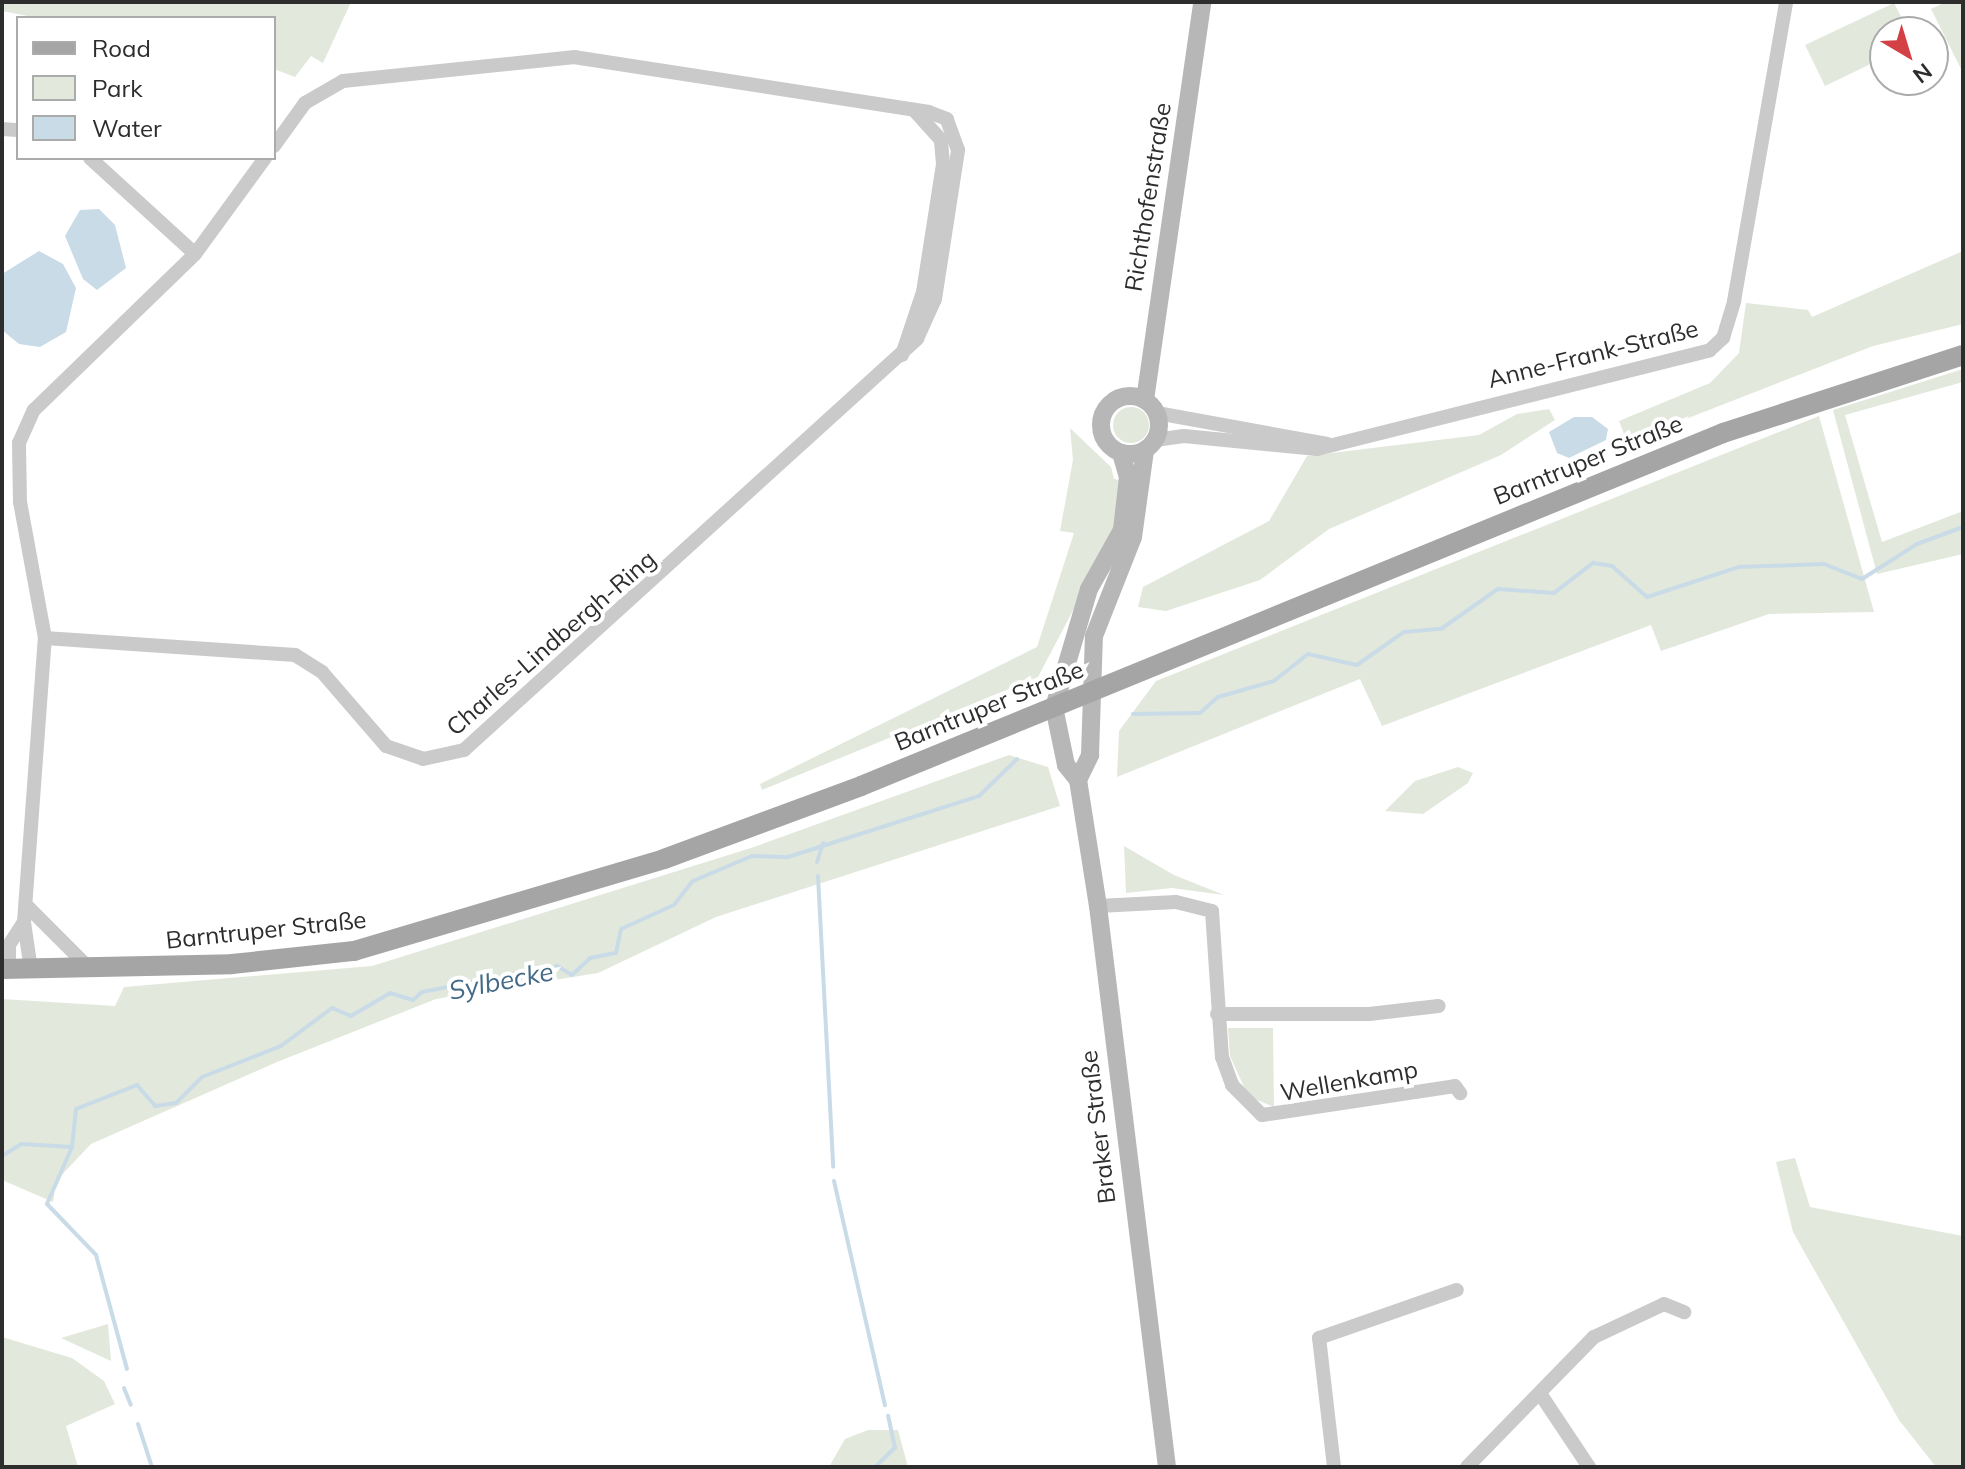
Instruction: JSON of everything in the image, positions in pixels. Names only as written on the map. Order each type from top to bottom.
[{"type":"main road","name":"Barntruper Straße","points":[[5,969],[91,970],[232,964],[389,944],[699,847],[1054,707],[1723,433],[1963,355]]},
{"type":"street","name":"Richthofenstraße","points":[[1143,403],[1191,2]]},
{"type":"street","name":"Richthofenstraße","points":[[1143,403],[1202,2]]},
{"type":"street","name":"Anne-Frank-Straße","points":[[1150,445],[1184,436],[1301,450],[1716,344],[1734,301],[1786,2]]},
{"type":"street","name":"Charles-Lindbergh-Ring","points":[[45,638],[295,655],[322,672],[386,746],[442,758],[464,750],[513,709],[901,355],[923,292],[943,164],[941,140],[915,111],[575,57],[343,81],[305,103],[276,143]]},
{"type":"street","points":[[92,160],[195,254]]},
{"type":"street","points":[[31,970],[24,922],[45,638],[16,473],[23,429],[52,388],[195,254],[264,160]]},
{"type":"street","points":[[1054,707],[1089,589],[1122,530],[1128,477],[1121,453],[1106,441],[1102,419],[1114,401],[1143,403],[1150,445],[1133,537],[1094,636],[1090,692]]},
{"type":"street","name":"Anne-Frank-Straße","points":[[1143,403],[1327,444]]},
{"type":"street","points":[[1121,453],[1150,445]]},
{"type":"street","name":"Braker Straße","points":[[1078,780],[1090,755],[1090,692]]},
{"type":"street","name":"Braker Straße","points":[[1054,707],[1066,765],[1078,780],[1098,906],[1167,1467]]},
{"type":"street","name":"Wellenkamp","points":[[1098,906],[1176,902],[1212,911],[1217,1014],[1232,1085],[1262,1115],[1455,1086],[1460,1093]]},
{"type":"street","points":[[26,905],[91,970]]},
{"type":"street","points":[[5,969],[9,945],[24,922]]},
{"type":"street","points":[[1217,1014],[1369,1014],[1439,1006]]},
{"type":"street","points":[[1334,1467],[1319,1338],[1457,1290]]},
{"type":"street","points":[[1467,1467],[1610,1326],[1664,1304],[1684,1312]]},
{"type":"street","points":[[1541,1395],[1589,1467]]},
{"type":"green space","points":[[2,2],[351,2],[323,63],[311,56],[295,77],[276,70],[276,16],[28,16],[2,11]]},
{"type":"green space","points":[[1946,2],[1963,2],[1963,73],[1949,45],[1949,16],[1934,16],[1931,9]]},
{"type":"green space","points":[[1894,3],[1901,16],[1869,16],[1869,65],[1825,86],[1805,45]]},
{"type":"green space","points":[[1963,251],[1963,324],[1873,346],[1627,442],[1619,421],[1710,383],[1739,353],[1746,303],[1808,310],[1812,317]]},
{"type":"green space","points":[[1963,369],[1963,382],[1845,415],[1882,542],[1963,511],[1963,554],[1877,574],[1833,410]]},
{"type":"green space","points":[[1131,407],[1144,412],[1149,425],[1144,438],[1131,443],[1118,438],[1113,425],[1118,412]]},
{"type":"green space","points":[[1549,409],[1555,420],[1501,455],[1329,529],[1260,580],[1166,611],[1138,607],[1143,587],[1269,521],[1307,456],[1479,435],[1517,414]]},
{"type":"green space","points":[[1819,416],[1874,612],[1769,614],[1661,651],[1651,625],[1382,726],[1360,679],[1117,777],[1119,731],[1156,681]]},
{"type":"green space","points":[[1070,428],[1111,467],[1114,479],[1124,481],[1119,523],[1038,677],[762,790],[760,784],[1037,647],[1074,533],[1060,531],[1073,460]]},
{"type":"green space","points":[[1009,755],[1048,767],[1060,806],[716,917],[598,973],[436,999],[277,1062],[91,1144],[56,1181],[53,1202],[2,1180],[2,999],[115,1006],[124,987],[372,966],[754,847]]},
{"type":"green space","points":[[1458,767],[1473,773],[1468,783],[1423,814],[1385,811],[1415,781]]},
{"type":"green space","points":[[1124,846],[1174,875],[1224,895],[1172,888],[1126,893]]},
{"type":"green space","points":[[1228,1028],[1273,1028],[1274,1107],[1248,1096],[1230,1056]]},
{"type":"green space","points":[[1795,1158],[1810,1207],[1963,1236],[1963,1467],[1936,1467],[1899,1420],[1793,1232],[1776,1162]]},
{"type":"green space","points":[[108,1324],[111,1361],[61,1338]]},
{"type":"green space","points":[[2,1337],[72,1358],[104,1381],[115,1404],[66,1426],[78,1467],[2,1467]]},
{"type":"green space","points":[[868,1430],[898,1430],[908,1467],[829,1467],[845,1439]]},
{"type":"water","points":[[99,209],[115,225],[126,268],[97,290],[83,279],[65,236],[80,210]]},
{"type":"water","points":[[39,251],[63,264],[76,288],[66,332],[40,347],[19,344],[2,330],[2,274]]},
{"type":"water","points":[[1574,417],[1592,417],[1608,429],[1606,440],[1569,458],[1557,453],[1549,432]]},
{"type":"waterway","name":"Sylbecke","points":[[1133,714],[1200,713],[1218,697],[1274,681],[1308,654],[1357,665],[1404,632],[1441,629],[1498,589],[1554,593],[1593,563],[1612,566],[1647,597],[1739,567],[1824,564],[1862,579],[1917,544],[1963,527]]},
{"type":"waterway","name":"Sylbecke","points":[[2,1156],[21,1144],[72,1147],[76,1109],[137,1085],[155,1106],[176,1103],[202,1077],[281,1046],[332,1008],[351,1016],[390,993],[413,1000],[422,992],[512,974],[526,981],[557,966],[572,975],[590,958],[616,953],[621,929],[674,905],[693,881],[752,856],[788,857],[979,796],[1017,759]]},
{"type":"waterway","points":[[817,862],[823,843]]},
{"type":"waterway","points":[[818,876],[833,1167]]},
{"type":"waterway","points":[[72,1147],[47,1204],[96,1255],[127,1369]]},
{"type":"waterway","points":[[834,1181],[885,1405]]},
{"type":"waterway","points":[[124,1388],[131,1405]]},
{"type":"waterway","points":[[875,1467],[895,1448],[888,1416]]},
{"type":"waterway","points":[[138,1424],[152,1467]]}]
